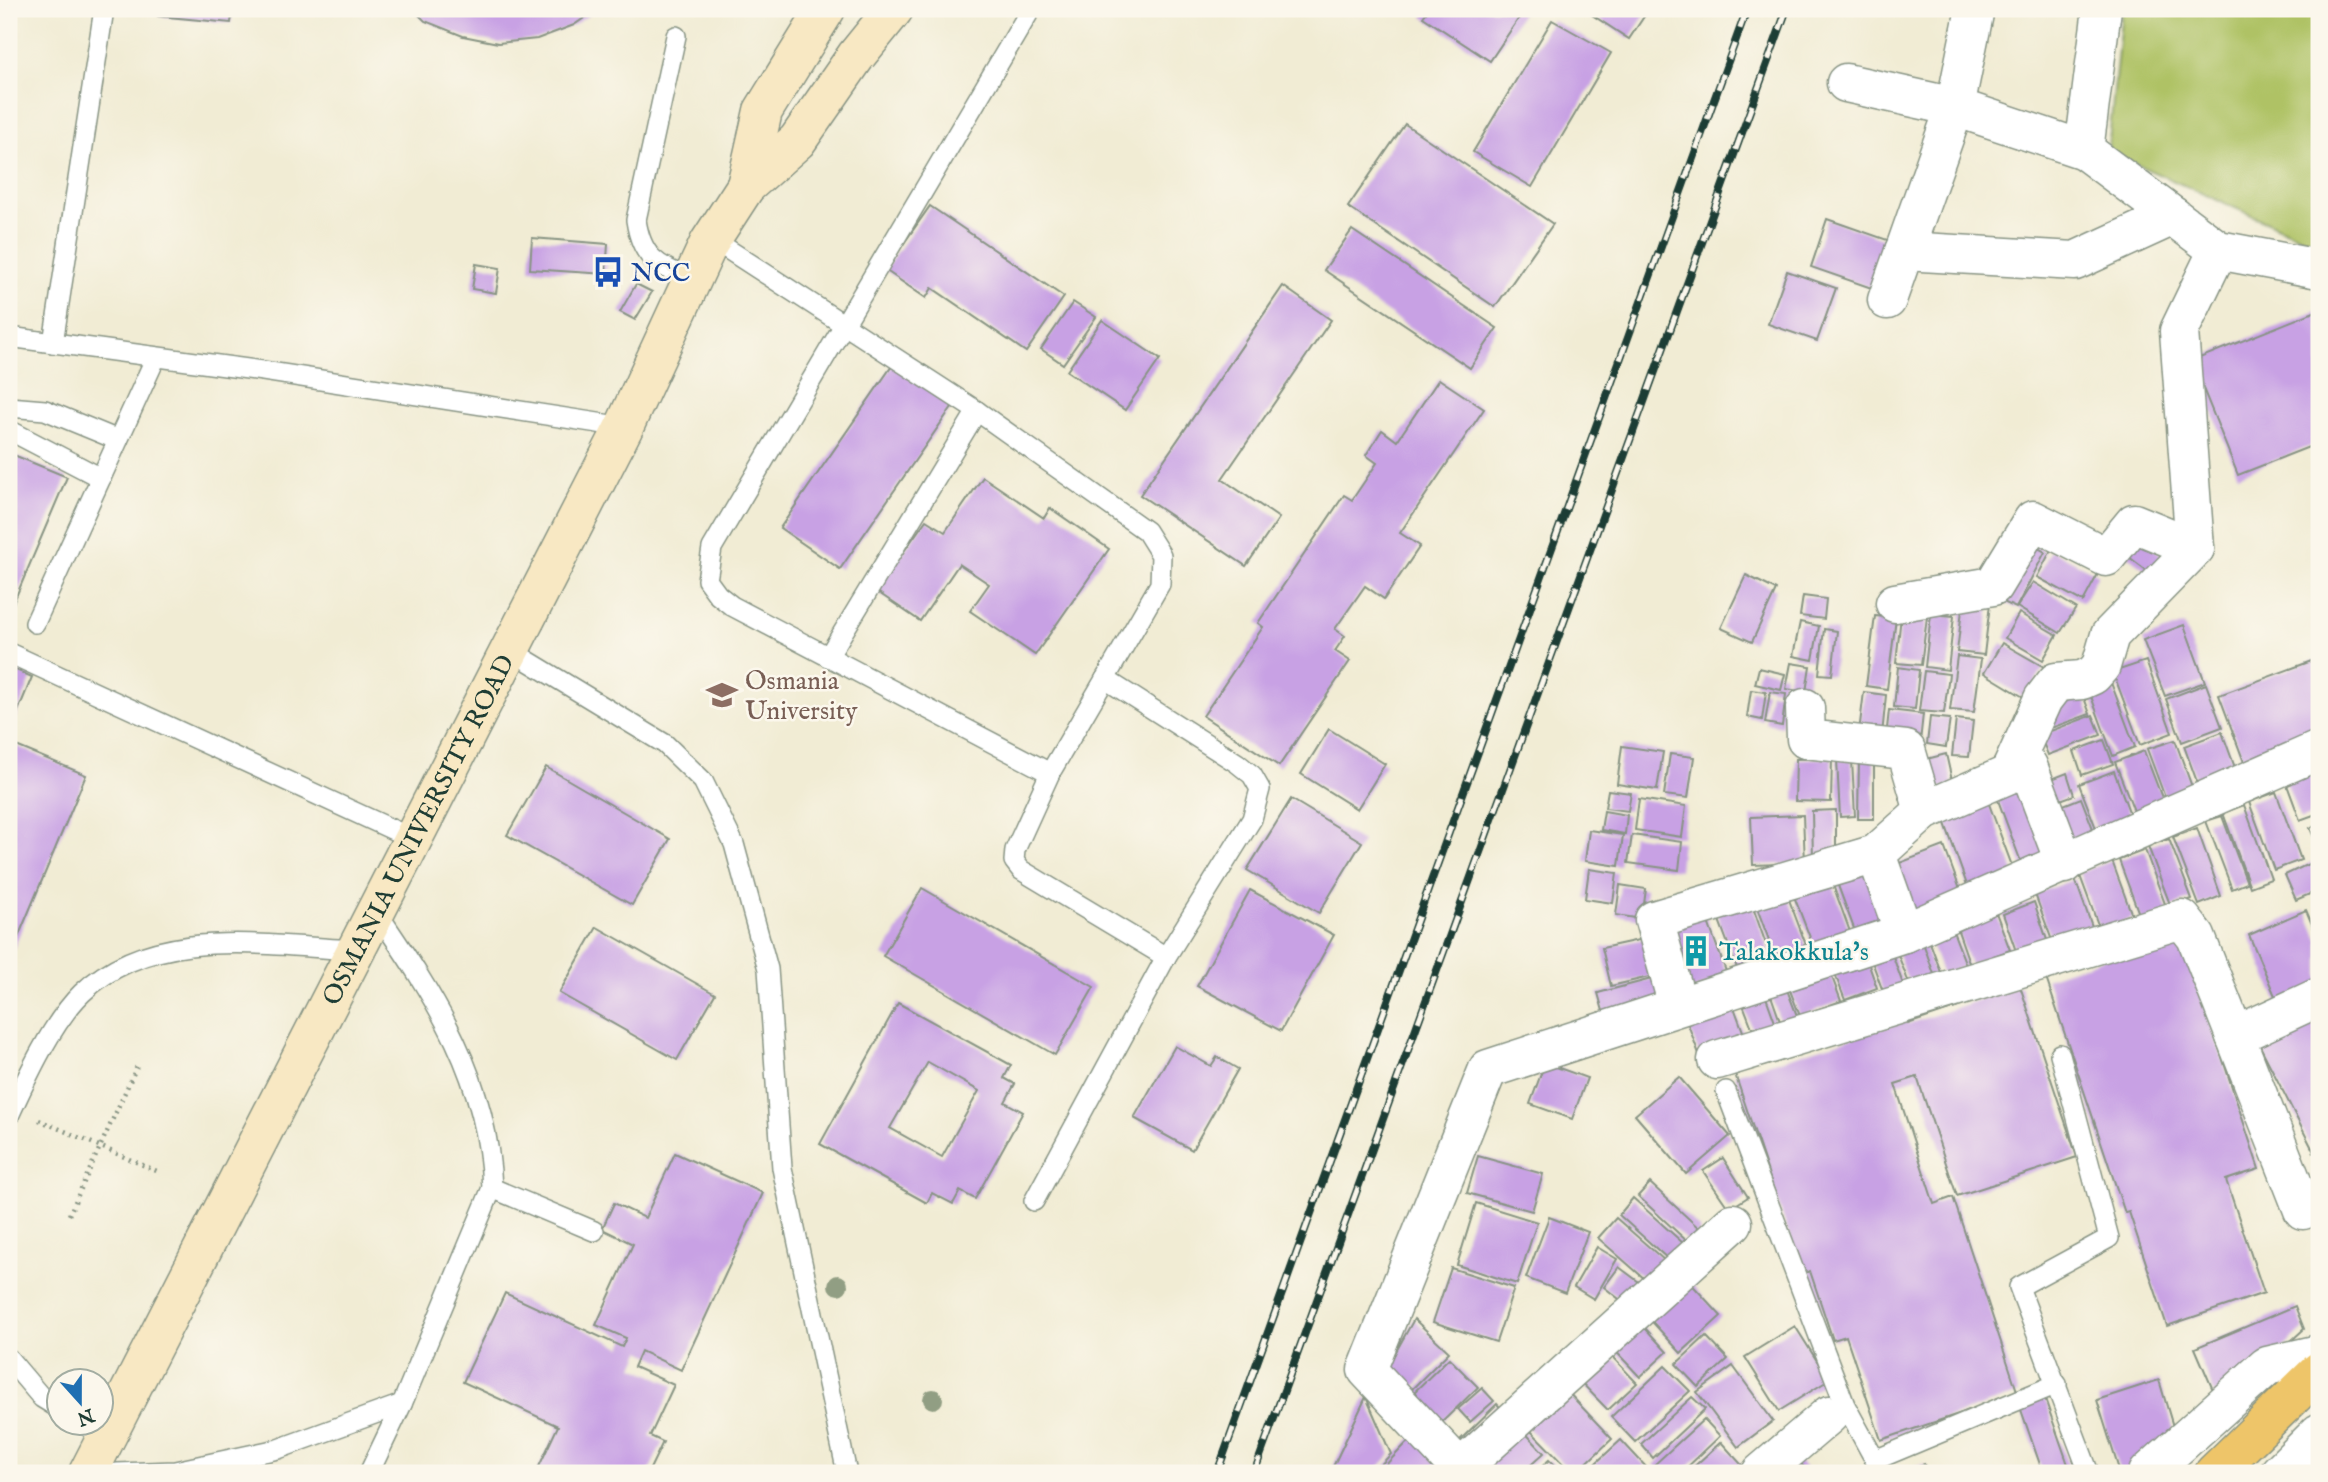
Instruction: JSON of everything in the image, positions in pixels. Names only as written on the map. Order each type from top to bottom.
[{"type":"main road","name":"OSMANIA UNIVERSITY ROAD","points":[[746,186],[763,111],[826,9]]},
{"type":"main road","name":"OSMANIA UNIVERSITY ROAD","points":[[88,1473],[624,427],[712,239],[746,186],[797,141],[856,56],[894,9]]},
{"type":"main road","points":[[2214,1473],[2308,1382]]},
{"type":"street","points":[[1887,300],[1955,107],[1975,9]]},
{"type":"street","points":[[2084,150],[2102,9]]},
{"type":"street","points":[[1846,83],[1955,107],[2084,150],[2218,250],[2319,269]]},
{"type":"street","points":[[1905,251],[2075,261],[2173,216]]},
{"type":"street","points":[[2009,774],[2043,699],[2056,682],[2082,680],[2093,675],[2101,666],[2110,635],[2195,548],[2179,331],[2218,250]]},
{"type":"street","points":[[1895,603],[1993,586],[2033,520],[2106,558],[2134,523],[2195,548]]},
{"type":"street","points":[[1805,708],[1805,739],[1906,750],[1924,811]]},
{"type":"street","points":[[1733,1223],[1462,1471],[1367,1370],[1488,1069],[1904,933],[2319,750]]},
{"type":"street","points":[[1678,1006],[1654,919],[1876,854],[1924,811],[2028,766],[2065,864]]},
{"type":"street","points":[[1876,854],[1904,933]]},
{"type":"street","points":[[1721,1076],[2182,919],[2196,937],[2303,1210]]},
{"type":"street","points":[[2235,1036],[2319,997]]},
{"type":"street","points":[[2148,1473],[2267,1366],[2319,1354]]},
{"type":"street","points":[[1761,1473],[1829,1415]]},
{"type":"street","points":[[2279,1473],[2319,1433]]},
{"type":"lane","points":[[53,343],[104,9]]},
{"type":"lane","points":[[1031,9],[712,548],[708,562],[708,580],[718,595],[828,657],[1050,773]]},
{"type":"lane","points":[[676,36],[636,220],[639,242],[654,263],[692,280]]},
{"type":"lane","points":[[712,239],[977,411],[1146,531],[1161,555],[1160,584],[1050,773],[1015,850],[1014,861],[1021,870],[1166,957]]},
{"type":"lane","points":[[9,337],[624,427]]},
{"type":"lane","points":[[34,623],[156,357]]},
{"type":"lane","points":[[9,407],[45,410],[118,440]]},
{"type":"lane","points":[[828,657],[977,411]]},
{"type":"lane","points":[[9,430],[101,478]]},
{"type":"lane","points":[[510,650],[665,744],[703,781],[734,844],[768,969],[782,1168],[847,1473]]},
{"type":"lane","points":[[9,653],[413,839]]},
{"type":"lane","points":[[1034,1200],[1166,957],[1252,819],[1260,789],[1252,775],[1237,763],[1105,678]]},
{"type":"lane","points":[[369,1473],[402,1404],[492,1188],[491,1153],[485,1122],[459,1046],[433,995],[376,911]]},
{"type":"lane","points":[[10,1113],[36,1057],[81,994],[128,960],[204,943],[356,950]]},
{"type":"lane","points":[[2060,1054],[2109,1238],[2019,1287],[2089,1473]]},
{"type":"lane","points":[[1721,1076],[1844,1405],[1875,1460],[2057,1384]]},
{"type":"lane","points":[[492,1188],[594,1231]]},
{"type":"lane","points":[[9,1359],[46,1400]]},
{"type":"lane","points":[[101,1445],[176,1471],[215,1469],[402,1404]]},
{"type":"path","points":[[69,1215],[137,1066]]},
{"type":"path","points":[[10,1113],[101,1146],[159,1172]]},
{"type":"green space","points":[[2122,9],[2315,9],[2319,245],[2108,152]]},
{"type":"building","points":[[159,9],[233,9],[231,23],[158,16]]},
{"type":"building","points":[[413,9],[597,9],[574,25],[537,39],[498,43],[463,36],[425,21]]},
{"type":"building","points":[[1429,9],[1525,9],[1490,61],[1423,17]]},
{"type":"building","points":[[1583,9],[1649,9],[1629,39]]},
{"type":"building","points":[[1552,20],[1611,53],[1532,187],[1473,152]]},
{"type":"building","points":[[1405,124],[1553,224],[1495,307],[1348,207]]},
{"type":"building","points":[[930,206],[1064,297],[1026,352],[932,288],[926,298],[885,270]]},
{"type":"building","points":[[1827,219],[1899,244],[1883,292],[1811,267]]},
{"type":"building","points":[[1352,230],[1497,328],[1470,368],[1324,270]]},
{"type":"building","points":[[532,238],[608,244],[606,274],[530,269]]},
{"type":"building","points":[[476,264],[500,268],[496,293],[472,289]]},
{"type":"building","points":[[1787,271],[1836,288],[1817,341],[1768,324]]},
{"type":"building","points":[[636,284],[652,292],[635,320],[620,312]]},
{"type":"building","points":[[1283,286],[1331,320],[1222,479],[1279,518],[1246,566],[1140,495]]},
{"type":"building","points":[[1073,302],[1096,317],[1063,364],[1041,349]]},
{"type":"building","points":[[2319,310],[2319,443],[2238,475],[2192,361]]},
{"type":"building","points":[[1102,320],[1160,359],[1125,410],[1067,371]]},
{"type":"building","points":[[894,363],[954,404],[840,569],[780,528]]},
{"type":"building","points":[[1439,379],[1484,409],[1400,533],[1420,546],[1384,599],[1365,586],[1335,629],[1345,636],[1335,651],[1350,661],[1279,766],[1203,716],[1263,627],[1258,623],[1344,495],[1352,500],[1377,463],[1366,455],[1382,430],[1397,441]]},
{"type":"building","points":[[9,453],[67,477],[12,606],[9,605]]},
{"type":"building","points":[[983,477],[1044,518],[1050,508],[1109,549],[1035,655],[970,611],[989,584],[959,564],[920,621],[876,591],[926,520],[945,532]]},
{"type":"building","points":[[2137,537],[2162,555],[2149,572],[2125,554]]},
{"type":"building","points":[[2029,543],[2045,552],[2016,608],[1999,600]]},
{"type":"building","points":[[2051,550],[2098,574],[2083,602],[2037,577]]},
{"type":"building","points":[[1746,575],[1776,590],[1752,642],[1721,628]]},
{"type":"building","points":[[2033,582],[2076,608],[2060,633],[2017,607]]},
{"type":"building","points":[[1803,596],[1826,599],[1824,619],[1800,616]]},
{"type":"building","points":[[1963,601],[1990,604],[1984,655],[1957,652]]},
{"type":"building","points":[[1902,606],[1928,609],[1921,665],[1896,663]]},
{"type":"building","points":[[2019,613],[2057,635],[2043,660],[2005,638]]},
{"type":"building","points":[[1931,614],[1954,616],[1948,670],[1925,667]]},
{"type":"building","points":[[1875,616],[1896,618],[1887,689],[1866,686]]},
{"type":"building","points":[[1800,622],[1819,626],[1813,660],[1793,656]]},
{"type":"building","points":[[2184,625],[2205,682],[2165,696],[2143,640]]},
{"type":"building","points":[[1824,629],[1837,631],[1832,675],[1819,674]]},
{"type":"building","points":[[2002,643],[2044,667],[2025,698],[1984,673]]},
{"type":"building","points":[[1957,656],[1981,659],[1974,712],[1950,710]]},
{"type":"building","points":[[2317,659],[2319,735],[2247,770],[2219,695]]},
{"type":"building","points":[[2146,661],[2172,733],[2140,745],[2113,672]]},
{"type":"building","points":[[1791,663],[1810,666],[1806,692],[1786,689]]},
{"type":"building","points":[[9,667],[32,677],[9,733]]},
{"type":"building","points":[[1898,667],[1919,670],[1915,709],[1894,707]]},
{"type":"building","points":[[1759,668],[1785,674],[1781,690],[1755,684]]},
{"type":"building","points":[[1924,671],[1949,674],[1944,713],[1919,711]]},
{"type":"building","points":[[2110,680],[2135,747],[2113,756],[2088,688]]},
{"type":"building","points":[[2206,684],[2222,727],[2182,742],[2166,699]]},
{"type":"building","points":[[1751,690],[1766,692],[1762,720],[1747,717]]},
{"type":"building","points":[[1770,692],[1786,694],[1782,726],[1765,723]]},
{"type":"building","points":[[1864,692],[1886,695],[1882,735],[1859,732]]},
{"type":"building","points":[[2083,695],[2090,714],[2051,728],[2045,709]]},
{"type":"building","points":[[1889,710],[1923,714],[1920,742],[1886,738]]},
{"type":"building","points":[[2093,715],[2101,735],[2048,755],[2040,735]]},
{"type":"building","points":[[1930,717],[1950,719],[1946,747],[1927,744]]},
{"type":"building","points":[[1956,719],[1973,721],[1969,757],[1952,756]]},
{"type":"building","points":[[1329,729],[1385,764],[1357,809],[1301,774]]},
{"type":"building","points":[[2222,732],[2238,776],[2200,790],[2184,746]]},
{"type":"building","points":[[2104,740],[2113,764],[2082,775],[2074,751]]},
{"type":"building","points":[[2175,740],[2196,798],[2169,808],[2147,749]]},
{"type":"building","points":[[9,743],[86,775],[9,959]]},
{"type":"building","points":[[1622,746],[1663,752],[1657,790],[1617,784]]},
{"type":"building","points":[[2144,751],[2167,811],[2138,821],[2115,762]]},
{"type":"building","points":[[1670,754],[1694,757],[1688,798],[1664,795]]},
{"type":"building","points":[[1946,754],[1953,785],[1925,791],[1919,761]]},
{"type":"building","points":[[1832,758],[1831,802],[1795,801],[1796,759]]},
{"type":"building","points":[[1859,758],[1874,758],[1874,819],[1858,819]]},
{"type":"building","points":[[1837,760],[1852,760],[1855,816],[1840,817]]},
{"type":"building","points":[[546,767],[670,839],[632,905],[507,835]]},
{"type":"building","points":[[2319,770],[2319,813],[2300,820],[2286,782]]},
{"type":"building","points":[[2114,771],[2135,828],[2101,841],[2079,784]]},
{"type":"building","points":[[2067,773],[2074,795],[2047,805],[2039,784]]},
{"type":"building","points":[[2029,779],[2058,857],[2024,870],[1995,792]]},
{"type":"building","points":[[1608,790],[1631,793],[1628,811],[1605,808]]},
{"type":"building","points":[[2276,792],[2301,860],[2274,870],[2249,802]]},
{"type":"building","points":[[1986,796],[2018,882],[1972,899],[1941,812]]},
{"type":"building","points":[[2081,798],[2097,839],[2063,852],[2048,811]]},
{"type":"building","points":[[1291,799],[1362,842],[1319,913],[1247,870]]},
{"type":"building","points":[[1639,799],[1686,806],[1682,837],[1635,830]]},
{"type":"building","points":[[2244,805],[2271,879],[2250,887],[2223,813]]},
{"type":"building","points":[[1836,810],[1836,859],[1813,859],[1812,811]]},
{"type":"building","points":[[1604,811],[1627,815],[1625,834],[1601,830]]},
{"type":"building","points":[[1803,815],[1805,863],[1753,865],[1751,817]]},
{"type":"building","points":[[2222,816],[2247,883],[2232,889],[2206,821]]},
{"type":"building","points":[[2319,824],[2319,849],[2310,828]]},
{"type":"building","points":[[2197,828],[2221,896],[2199,905],[2173,837]]},
{"type":"building","points":[[1589,830],[1623,835],[1619,866],[1585,861]]},
{"type":"building","points":[[1632,835],[1682,842],[1679,870],[1628,863]]},
{"type":"building","points":[[2169,839],[2192,899],[2171,907],[2148,846]]},
{"type":"building","points":[[1944,846],[1962,895],[1906,915],[1889,867]]},
{"type":"building","points":[[2145,850],[2168,912],[2142,922],[2119,860]]},
{"type":"building","points":[[2319,859],[2319,890],[2296,900],[2285,875]]},
{"type":"building","points":[[2112,861],[2133,918],[2100,930],[2079,873]]},
{"type":"building","points":[[1589,869],[1617,873],[1613,903],[1585,899]]},
{"type":"building","points":[[1869,869],[1892,930],[1859,942],[1836,880]]},
{"type":"building","points":[[1830,877],[1853,940],[1816,953],[1792,891]]},
{"type":"building","points":[[2075,879],[2094,932],[2054,946],[2035,894]]},
{"type":"building","points":[[1620,885],[1646,889],[1642,919],[1616,915]]},
{"type":"building","points":[[922,888],[1094,987],[1055,1055],[883,956]]},
{"type":"building","points":[[1785,889],[1809,953],[1778,964],[1754,900]]},
{"type":"building","points":[[1250,890],[1334,935],[1281,1031],[1197,986]]},
{"type":"building","points":[[1750,899],[1773,964],[1740,976],[1716,912]]},
{"type":"building","points":[[2034,902],[2048,943],[2017,954],[2003,914]]},
{"type":"building","points":[[1995,910],[2010,950],[1970,965],[1956,925]]},
{"type":"building","points":[[2306,910],[2319,941],[2319,985],[2278,1003],[2249,935]]},
{"type":"building","name":"Talakokkula's","points":[[1704,911],[1728,977],[1687,992],[1663,926]]},
{"type":"building","points":[[1951,926],[1966,965],[1942,975],[1927,934]]},
{"type":"building","points":[[597,927],[715,994],[677,1060],[559,993]]},
{"type":"building","points":[[2181,933],[2259,1169],[2226,1180],[2264,1293],[2167,1326],[2129,1212],[2125,1213],[2046,978]]},
{"type":"building","points":[[1920,934],[1935,977],[1910,986],[1894,944]]},
{"type":"building","points":[[1657,936],[1666,973],[1611,986],[1602,948]]},
{"type":"building","points":[[1890,948],[1905,990],[1885,997],[1870,956]]},
{"type":"building","points":[[1865,954],[1877,988],[1845,1000],[1832,966]]},
{"type":"building","points":[[1827,964],[1841,1001],[1800,1016],[1786,980]]},
{"type":"building","points":[[1663,976],[1671,1004],[1606,1022],[1598,993]]},
{"type":"building","points":[[1784,982],[1799,1021],[1782,1027],[1768,987]]},
{"type":"building","points":[[1762,986],[1776,1025],[1754,1033],[1739,994]]},
{"type":"building","points":[[2020,986],[2077,1157],[1957,1196],[1917,1077],[1895,1084],[1934,1204],[1953,1197],[2018,1394],[1881,1440],[1846,1336],[1833,1340],[1810,1271],[1802,1274],[1735,1074],[1907,1021],[1908,1024]]},
{"type":"building","points":[[1731,999],[1745,1037],[1699,1054],[1685,1016]]},
{"type":"building","points":[[898,1003],[1011,1065],[1004,1078],[1015,1084],[1005,1102],[1023,1112],[975,1199],[960,1191],[953,1204],[932,1193],[927,1203],[820,1144]],"holes":[[[928,1062],[979,1091],[942,1157],[890,1128]]]},
{"type":"building","points":[[2319,1016],[2319,1149],[2314,1152],[2260,1046]]},
{"type":"building","points":[[1175,1046],[1211,1066],[1217,1057],[1238,1069],[1192,1150],[1134,1118]]},
{"type":"building","points":[[1545,1063],[1587,1078],[1572,1119],[1530,1104]]},
{"type":"building","points":[[1679,1077],[1730,1136],[1686,1174],[1635,1115]]},
{"type":"building","points":[[675,1153],[763,1193],[681,1370],[641,1351],[634,1367],[674,1385],[650,1436],[663,1442],[648,1473],[536,1473],[558,1426],[463,1382],[505,1293],[622,1347],[626,1338],[596,1325],[633,1244],[602,1229],[614,1203],[645,1218]]},
{"type":"building","points":[[1478,1156],[1543,1174],[1532,1211],[1467,1193]]},
{"type":"building","points":[[1723,1158],[1748,1197],[1729,1209],[1703,1171]]},
{"type":"building","points":[[1650,1183],[1701,1230],[1689,1243],[1638,1196]]},
{"type":"building","points":[[1633,1198],[1683,1243],[1668,1259],[1619,1215]]},
{"type":"building","points":[[1476,1203],[1537,1222],[1517,1284],[1457,1265]]},
{"type":"building","points":[[1549,1217],[1588,1232],[1565,1293],[1526,1278]]},
{"type":"building","points":[[1616,1218],[1664,1260],[1646,1280],[1598,1238]]},
{"type":"building","points":[[1597,1247],[1617,1259],[1594,1299],[1574,1287]]},
{"type":"building","points":[[1619,1267],[1643,1285],[1628,1306],[1604,1287]]},
{"type":"building","points":[[1451,1268],[1514,1288],[1496,1342],[1433,1322]]},
{"type":"building","points":[[1685,1277],[1721,1316],[1681,1353],[1645,1314]]},
{"type":"building","points":[[2295,1306],[2304,1329],[2240,1388],[2216,1397],[2195,1348]]},
{"type":"building","points":[[1634,1316],[1667,1352],[1640,1377],[1607,1342]]},
{"type":"building","points":[[1414,1319],[1449,1352],[1408,1393],[1383,1375]]},
{"type":"building","points":[[1795,1326],[1829,1380],[1779,1411],[1745,1357]]},
{"type":"building","points":[[1706,1336],[1728,1359],[1698,1387],[1676,1364]]},
{"type":"building","points":[[1603,1347],[1637,1383],[1608,1410],[1573,1374]]},
{"type":"building","points":[[1449,1358],[1478,1387],[1438,1426],[1409,1397]]},
{"type":"building","points":[[1665,1366],[1690,1391],[1635,1442],[1611,1417]]},
{"type":"building","points":[[1733,1366],[1773,1421],[1738,1447],[1697,1392]]},
{"type":"building","points":[[2159,1380],[2177,1440],[2140,1473],[2120,1473],[2097,1400]]},
{"type":"building","points":[[1482,1388],[1494,1401],[1470,1422],[1458,1409]]},
{"type":"building","points":[[1565,1389],[1612,1439],[1576,1473],[1572,1473],[1525,1425]]},
{"type":"building","points":[[2044,1396],[2071,1473],[2043,1473],[2019,1404]]},
{"type":"building","points":[[1366,1397],[1391,1454],[1373,1473],[1334,1473],[1331,1471]]},
{"type":"building","points":[[1692,1397],[1705,1409],[1653,1458],[1641,1444]]},
{"type":"building","points":[[1497,1404],[1508,1416],[1472,1450],[1461,1439]]},
{"type":"building","points":[[1704,1419],[1720,1436],[1681,1473],[1661,1473],[1654,1465]]},
{"type":"building","points":[[1518,1425],[1544,1453],[1522,1473],[1487,1473],[1478,1462]]},
{"type":"building","points":[[1416,1433],[1445,1461],[1434,1473],[1382,1473],[1380,1471]]},
{"type":"building","points":[[1621,1440],[1647,1468],[1641,1473],[1585,1473]]},
{"type":"building","points":[[1721,1442],[1749,1473],[1687,1473]]},
{"type":"building","points":[[2319,1443],[2319,1473],[2296,1473]]},
{"type":"building","points":[[1793,1456],[1810,1473],[1776,1473]]},
{"type":"building","points":[[1549,1460],[1562,1473],[1535,1473]]},
{"type":"building","points":[[1924,1464],[1927,1473],[1900,1473]]},
{"type":"railway","points":[[1217,1473],[1747,9]]},
{"type":"railway","points":[[1254,1473],[1787,9]]},
{"type":"place","name":"NCC","points":[[608,272]]},
{"type":"place","name":"Osmania University","points":[[722,695]]},
{"type":"place","name":"Talakokkula's","points":[[1696,951]]}]
